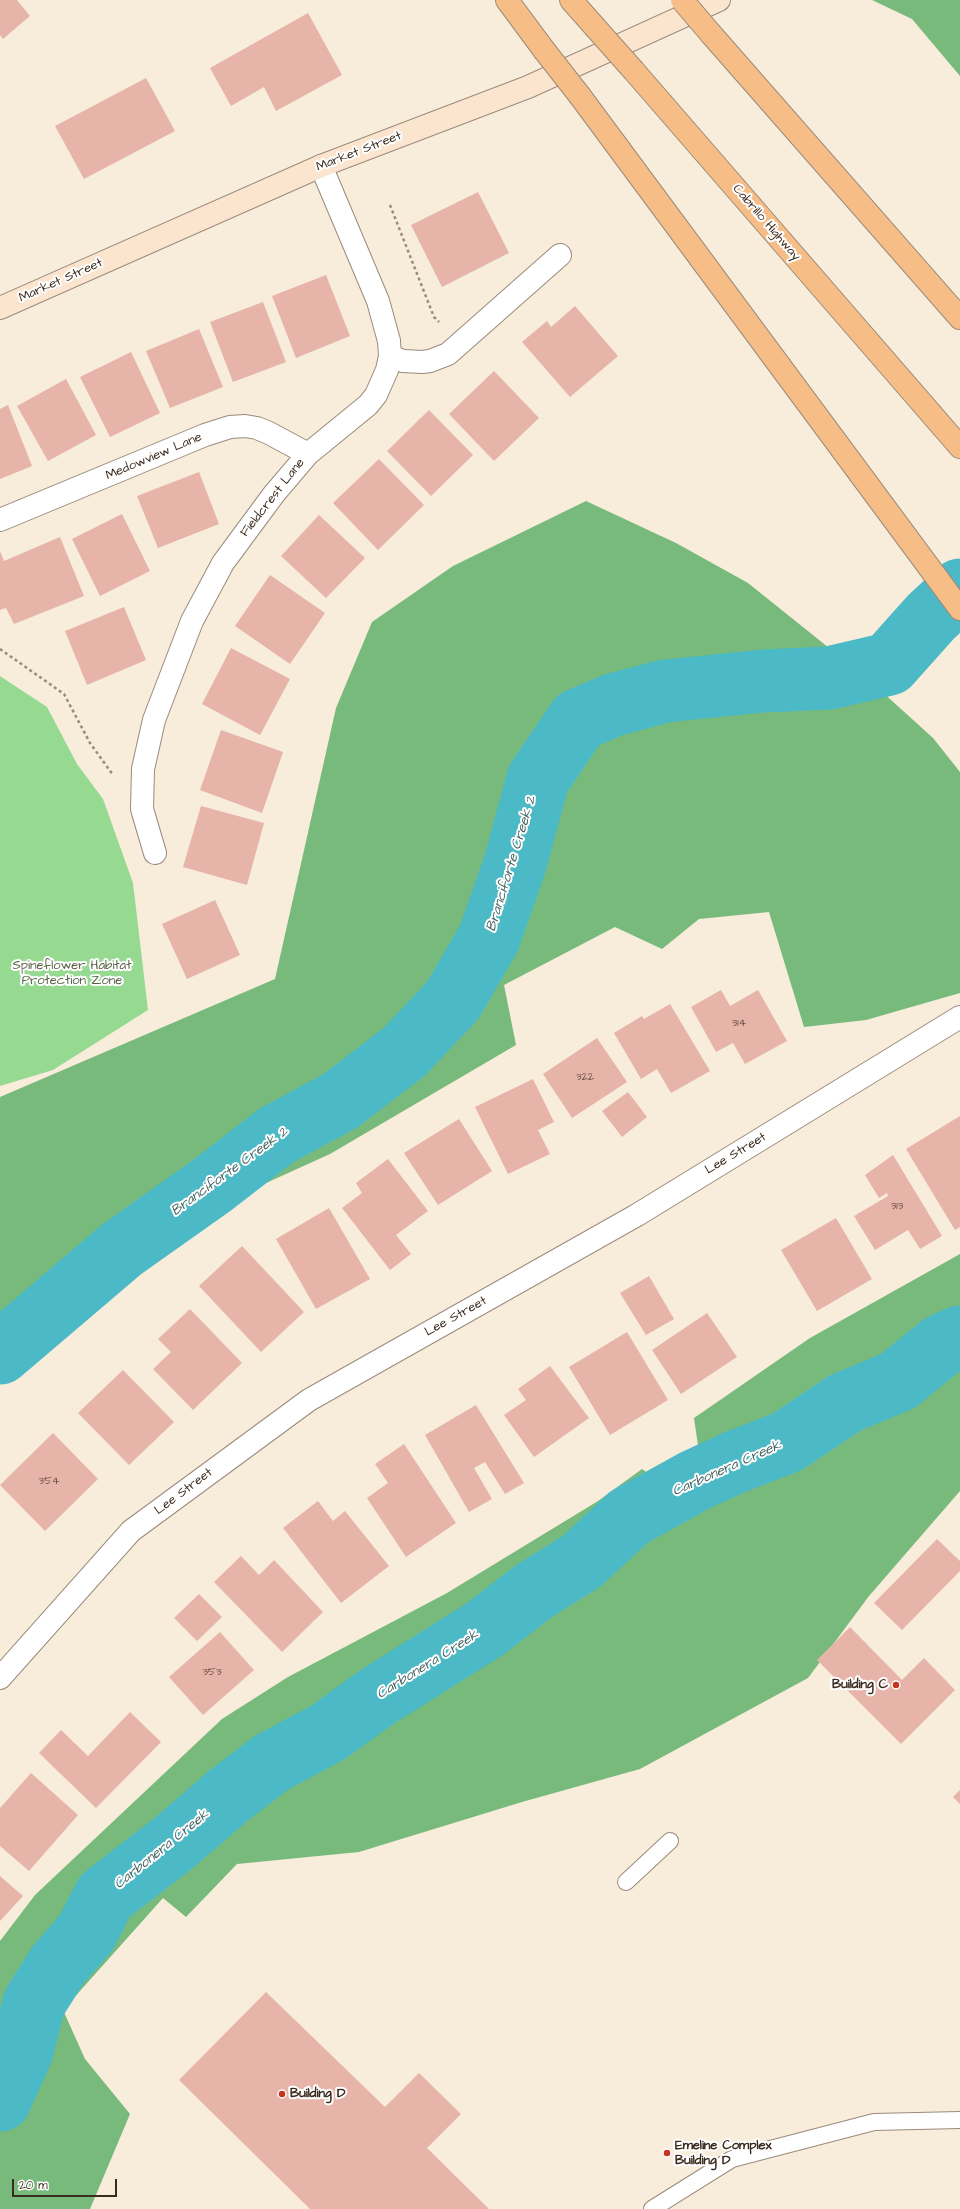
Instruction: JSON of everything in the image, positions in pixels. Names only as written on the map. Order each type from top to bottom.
[{"type":"highway","points":[[507,0],[580,96],[960,609]]},
{"type":"highway","name":"Cabrillo Highway","points":[[571,0],[957,444]]},
{"type":"highway","points":[[682,0],[960,318]]},
{"type":"street","name":"Market Street","points":[[0,308],[321,166],[528,87],[719,0]]},
{"type":"street","name":"Fieldcrest Lane","points":[[155,853],[142,809],[142,783],[154,720],[192,620],[224,563],[274,494],[308,454],[355,417],[372,400],[383,382],[390,356],[385,323],[378,301],[321,166]]},
{"type":"street","points":[[390,356],[403,360],[422,362],[430,361],[448,354],[560,255]]},
{"type":"street","name":"Medowview Lane","points":[[0,520],[205,435],[230,427],[245,426],[256,428],[308,454]]},
{"type":"street","name":"Lee Street","points":[[0,1678],[131,1532],[309,1400],[637,1215],[960,1017]]},
{"type":"lane","points":[[626,1882],[670,1841]]},
{"type":"lane","points":[[652,2209],[732,2159],[874,2122],[960,2120]]},
{"type":"path","points":[[390,205],[434,317],[442,326]]},
{"type":"path","points":[[0,649],[64,694],[90,743],[114,777],[119,780],[142,783]]},
{"type":"green space","points":[[872,0],[960,0],[960,76],[912,19]]},
{"type":"green space","points":[[586,501],[676,543],[748,583],[869,680],[933,738],[960,772],[960,993],[866,1020],[804,1027],[769,912],[699,919],[662,949],[615,927],[504,985],[516,1045],[330,1154],[211,1208],[66,1306],[0,1365],[0,1097],[275,979],[336,708],[372,622],[453,566]]},
{"type":"green space","name":"Spineflower Habitat Protection Zone","points":[[0,676],[47,707],[77,764],[103,799],[133,883],[148,1010],[53,1070],[0,1086]]},
{"type":"green space","points":[[960,1254],[960,1491],[869,1596],[808,1678],[640,1769],[522,1802],[359,1852],[237,1864],[186,1917],[163,1898],[63,2010],[85,2059],[130,2114],[90,2209],[0,2209],[0,1941],[35,1895],[222,1719],[288,1677],[447,1593],[598,1501],[642,1469],[663,1484],[702,1473],[694,1418],[810,1338]]},
{"type":"building","points":[[0,0],[17,0],[30,16],[3,39],[0,35]]},
{"type":"building","points":[[308,13],[342,75],[276,111],[264,87],[231,106],[210,68]]},
{"type":"building","points":[[146,78],[175,131],[84,179],[55,126]]},
{"type":"building","points":[[478,192],[509,253],[442,287],[411,225]]},
{"type":"building","points":[[326,275],[350,336],[296,358],[272,296]]},
{"type":"building","points":[[263,302],[286,362],[233,382],[210,322]]},
{"type":"building","points":[[575,306],[618,356],[570,397],[522,342],[547,321],[551,327]]},
{"type":"building","points":[[199,329],[223,387],[170,408],[146,351]]},
{"type":"building","points":[[131,352],[160,413],[110,437],[80,377]]},
{"type":"building","points":[[494,371],[539,418],[494,461],[449,414]]},
{"type":"building","points":[[66,379],[96,435],[48,461],[17,406]]},
{"type":"building","points":[[8,405],[32,466],[0,479],[0,409]]},
{"type":"building","points":[[429,410],[473,455],[431,496],[387,451]]},
{"type":"building","points":[[379,459],[424,505],[378,550],[333,503]]},
{"type":"building","points":[[199,472],[219,524],[158,548],[137,496]]},
{"type":"building","points":[[122,514],[150,571],[100,596],[72,539]]},
{"type":"building","points":[[319,515],[365,558],[326,598],[281,556]]},
{"type":"building","points":[[60,537],[84,596],[14,624],[6,608],[0,610],[0,551],[4,561]]},
{"type":"building","points":[[270,575],[325,613],[290,664],[235,626]]},
{"type":"building","points":[[124,607],[146,660],[87,685],[65,631]]},
{"type":"building","points":[[231,648],[290,679],[260,735],[202,704]]},
{"type":"building","points":[[221,730],[283,752],[262,813],[200,790]]},
{"type":"building","points":[[201,806],[264,823],[247,885],[183,867]]},
{"type":"building","points":[[215,900],[240,955],[187,979],[162,924]]},
{"type":"building","points":[[721,990],[730,1006],[758,990],[787,1041],[745,1064],[733,1043],[716,1052],[691,1007]]},
{"type":"building","points":[[670,1004],[710,1071],[671,1093],[657,1069],[641,1079],[614,1033],[642,1016],[644,1019]]},
{"type":"building","points":[[597,1038],[627,1082],[572,1118],[543,1074]]},
{"type":"building","points":[[533,1079],[554,1122],[538,1130],[550,1154],[508,1174],[475,1107]]},
{"type":"building","points":[[628,1092],[647,1117],[622,1137],[602,1111]]},
{"type":"building","points":[[960,1116],[960,1227],[955,1230],[906,1149]]},
{"type":"building","points":[[459,1119],[492,1171],[438,1205],[404,1153]]},
{"type":"building","points":[[893,1155],[942,1236],[920,1249],[908,1230],[875,1250],[854,1216],[888,1196],[887,1193],[879,1198],[865,1175]]},
{"type":"building","points":[[388,1159],[428,1211],[396,1235],[411,1254],[390,1270],[342,1208],[362,1193],[356,1183]]},
{"type":"building","points":[[329,1208],[370,1279],[316,1309],[276,1239]]},
{"type":"building","points":[[836,1218],[872,1279],[817,1311],[781,1250]]},
{"type":"building","points":[[242,1246],[304,1312],[261,1352],[199,1286]]},
{"type":"building","points":[[649,1276],[674,1319],[646,1335],[620,1293]]},
{"type":"building","points":[[190,1309],[242,1363],[193,1410],[153,1369],[171,1352],[158,1339]]},
{"type":"building","points":[[707,1313],[737,1357],[681,1394],[652,1350]]},
{"type":"building","points":[[627,1332],[668,1400],[610,1435],[569,1367]]},
{"type":"building","points":[[550,1366],[589,1418],[534,1457],[504,1415],[526,1400],[518,1389]]},
{"type":"building","points":[[123,1370],[174,1422],[129,1465],[78,1413]]},
{"type":"building","points":[[476,1405],[524,1483],[505,1494],[485,1462],[474,1468],[492,1499],[469,1512],[425,1435]]},
{"type":"building","points":[[53,1433],[98,1479],[45,1531],[0,1485]]},
{"type":"building","points":[[404,1444],[456,1523],[406,1557],[367,1498],[388,1483],[375,1464]]},
{"type":"building","points":[[318,1501],[333,1521],[345,1511],[389,1566],[341,1603],[283,1528]]},
{"type":"building","points":[[937,1539],[960,1561],[960,1571],[902,1630],[874,1603]]},
{"type":"building","points":[[241,1556],[259,1575],[274,1560],[323,1612],[282,1652],[214,1582]]},
{"type":"building","points":[[199,1594],[222,1617],[197,1641],[174,1618]]},
{"type":"building","name":"Building C","points":[[850,1627],[902,1680],[924,1658],[955,1690],[901,1744],[817,1660]]},
{"type":"building","points":[[220,1632],[254,1670],[203,1715],[169,1677]]},
{"type":"building","points":[[130,1712],[161,1742],[96,1808],[39,1753],[61,1730],[88,1756]]},
{"type":"building","points":[[31,1773],[78,1815],[29,1871],[0,1846],[0,1808]]},
{"type":"building","points":[[960,1790],[960,1804],[953,1797]]},
{"type":"building","points":[[0,1876],[23,1896],[0,1921]]},
{"type":"building","name":"Building D","points":[[266,1992],[385,2107],[419,2073],[461,2114],[427,2148],[489,2209],[310,2209],[179,2080]]},
{"type":"waterway","name":"Branciforte Creek 2","points":[[0,1353],[122,1249],[211,1186],[277,1135],[340,1101],[404,1052],[453,1000],[489,938],[515,864],[538,779],[578,720],[613,705],[665,691],[763,681],[829,678],[889,664],[931,617],[960,590]]},
{"type":"waterway","name":"Carbonera Creek","points":[[0,2100],[22,2051],[34,2003],[58,1965],[86,1933],[105,1896],[175,1842],[228,1796],[271,1763],[327,1733],[377,1697],[485,1629],[534,1591],[582,1561],[629,1517],[694,1481],[735,1462],[787,1442],[845,1403],[898,1381],[942,1345],[960,1337]]},
{"type":"place","name":"Building C","points":[[896,1685]]},
{"type":"place","name":"Building D","points":[[282,2094]]},
{"type":"place","name":"Emeline Complex Building D","points":[[667,2153]]}]
